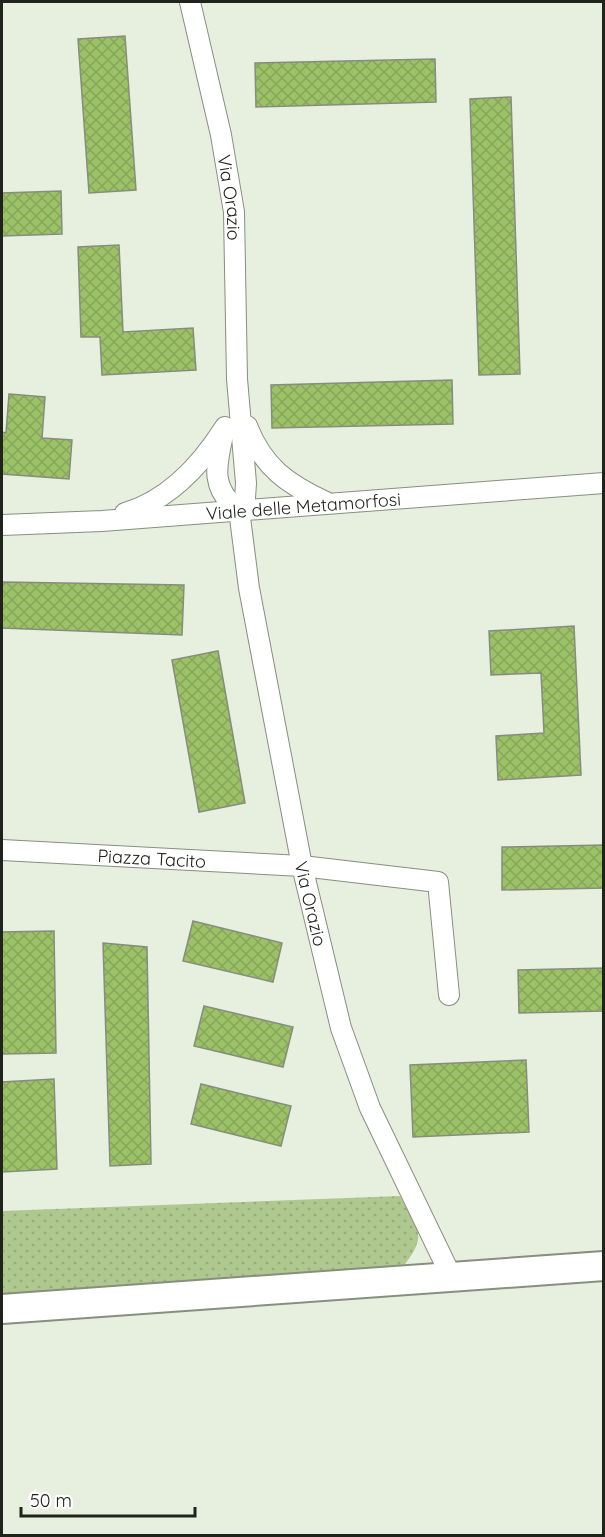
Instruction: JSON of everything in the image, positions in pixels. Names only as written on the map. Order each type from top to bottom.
[{"type":"main road","points":[[2,1309],[603,1266]]},
{"type":"street","name":"Via Orazio","points":[[189,7],[221,135],[234,212],[237,379],[246,483],[245,498],[238,510],[249,588],[302,866],[341,1028],[355,1068],[370,1108],[452,1278]]},
{"type":"street","name":"Via Orazio","points":[[237,379],[217,469],[219,488],[224,499],[238,510]]},
{"type":"street","name":"Via Orazio","points":[[241,413],[255,448],[271,468],[299,490],[329,504]]},
{"type":"street","name":"Via Orazio","points":[[102,521],[135,510],[162,496],[189,474],[211,450],[225,427]]},
{"type":"street","name":"Viale delle Metamorfosi","points":[[2,525],[102,521],[603,483]]},
{"type":"street","name":"Piazza Tacito","points":[[2,850],[302,866],[438,882],[449,995]]},
{"type":"green space","points":[[400,1196],[418,1233],[416,1247],[402,1268],[2,1297],[2,1211]]},
{"type":"building","points":[[125,36],[136,190],[89,193],[78,39]]},
{"type":"building","points":[[435,59],[436,102],[256,107],[255,63]]},
{"type":"building","points":[[511,97],[520,374],[479,375],[470,99]]},
{"type":"building","points":[[61,191],[62,234],[2,236],[2,193]]},
{"type":"building","points":[[119,245],[123,332],[193,328],[196,370],[102,375],[100,337],[81,337],[78,247]]},
{"type":"building","points":[[452,380],[453,424],[272,428],[271,385]]},
{"type":"building","points":[[9,394],[45,397],[42,438],[72,440],[69,479],[2,474],[2,432],[6,433]]},
{"type":"building","points":[[2,582],[184,585],[182,635],[2,628]]},
{"type":"building","points":[[574,626],[581,775],[498,780],[496,736],[544,733],[541,673],[491,675],[489,631]]},
{"type":"building","points":[[218,651],[245,803],[199,812],[172,660]]},
{"type":"building","points":[[604,845],[604,888],[502,890],[502,847]]},
{"type":"building","points":[[193,921],[282,943],[273,982],[183,961]]},
{"type":"building","points":[[54,931],[56,1053],[2,1054],[2,932]]},
{"type":"building","points":[[103,943],[147,947],[151,1164],[110,1166]]},
{"type":"building","points":[[604,968],[604,1011],[519,1013],[518,970]]},
{"type":"building","points":[[204,1006],[293,1027],[283,1067],[194,1046]]},
{"type":"building","points":[[526,1060],[529,1132],[413,1137],[410,1065]]},
{"type":"building","points":[[54,1079],[57,1169],[2,1172],[2,1082]]},
{"type":"building","points":[[201,1084],[291,1106],[281,1146],[191,1124]]}]
